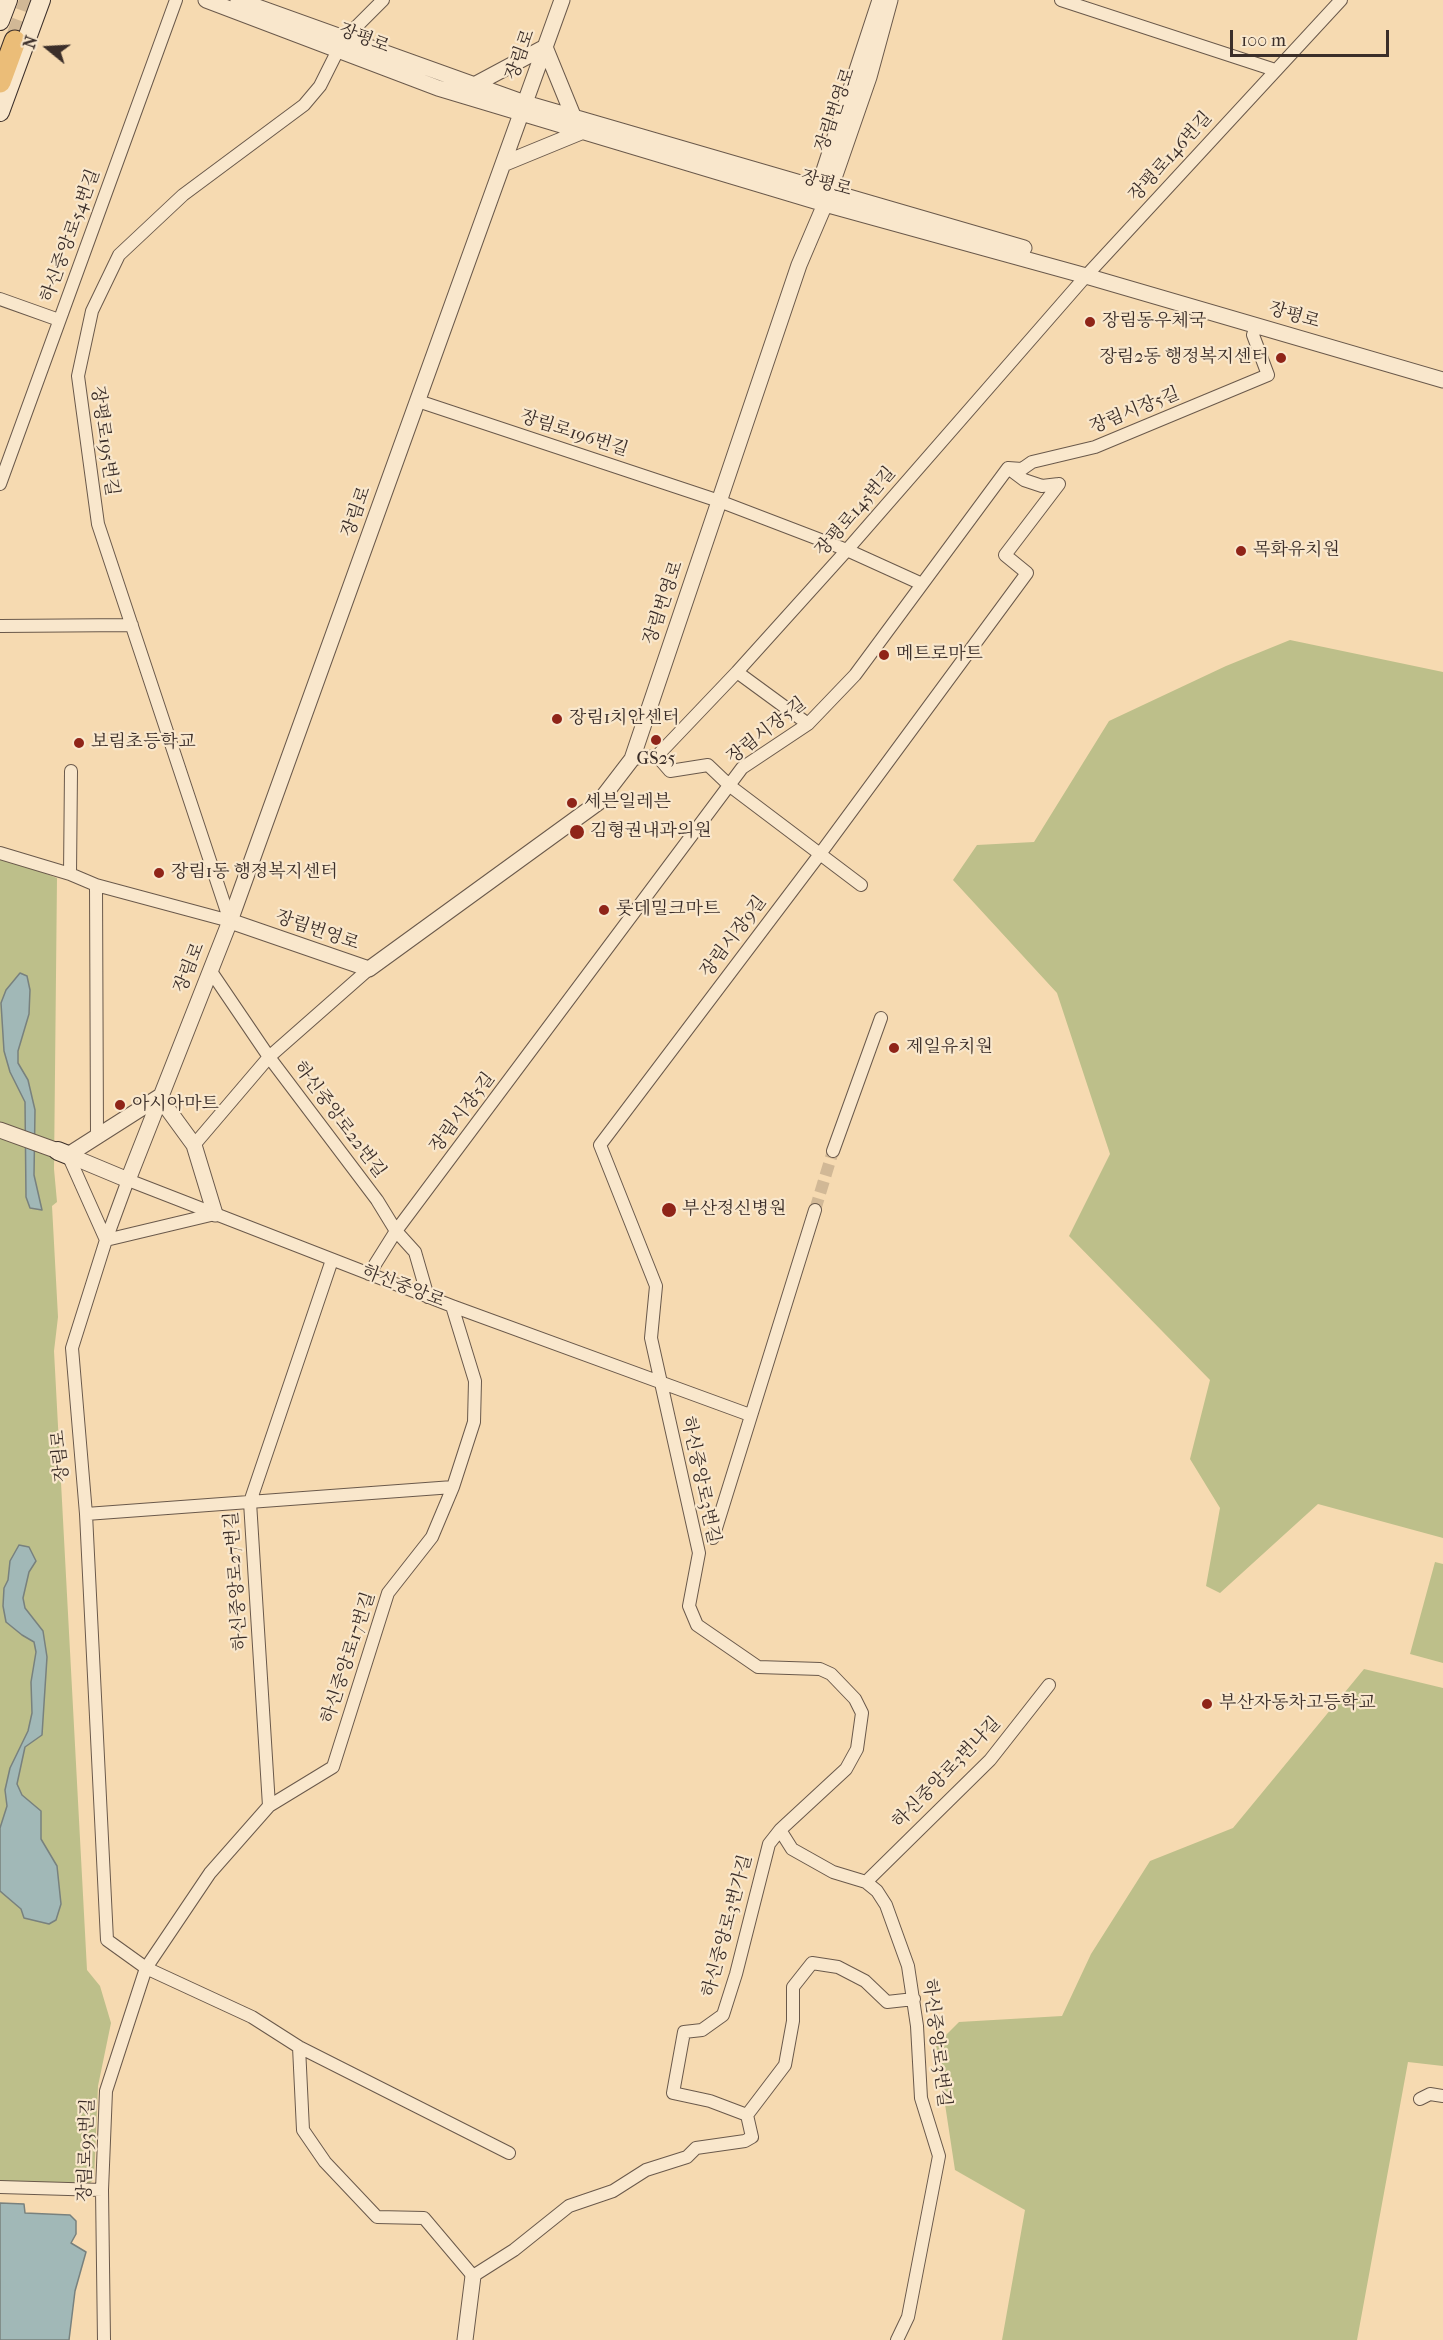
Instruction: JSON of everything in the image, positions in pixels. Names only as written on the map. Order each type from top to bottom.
[{"type":"highway","points":[[0,82],[5,38]]},
{"type":"main road","points":[[5,38],[8,0]]},
{"type":"main road","points":[[0,112],[41,0]]},
{"type":"street","name":"하신중앙로54번길","points":[[0,484],[176,0]]},
{"type":"street","name":"장평로","points":[[206,0],[474,85],[523,108]]},
{"type":"street","name":"장평로","points":[[238,0],[438,88],[523,108],[1191,302],[1443,370]]},
{"type":"street","name":"장평로195번길","points":[[230,921],[98,524],[78,376],[92,311],[119,255],[183,195],[304,105],[320,86],[341,44],[383,0]]},
{"type":"street","name":"장림로","points":[[146,1968],[107,1940],[86,1514],[72,1348],[106,1240],[159,1097],[230,921],[562,0]]},
{"type":"street","name":"장림번영로","points":[[230,921],[369,969],[599,802],[632,759],[822,196],[880,0]]},
{"type":"street","name":"장림번영로","points":[[822,196],[868,77],[890,0]]},
{"type":"street","points":[[1061,0],[1275,70]]},
{"type":"street","name":"장평로146번길","points":[[1090,272],[1341,0]]},
{"type":"street","points":[[474,85],[545,47],[577,125],[503,165]]},
{"type":"street","name":"장평로145번길","points":[[657,756],[737,672],[847,550],[1090,272]]},
{"type":"street","points":[[0,299],[59,320]]},
{"type":"street","name":"장평로","points":[[1258,321],[1443,380]]},
{"type":"street","name":"장림시장5길","points":[[369,1274],[396,1232],[742,768],[808,724],[855,675],[1008,468],[1022,469],[1032,462],[1095,447],[1268,375],[1253,335],[1258,321]]},
{"type":"street","name":"장림로196번길","points":[[418,401],[719,501],[847,550],[922,584]]},
{"type":"street","name":"장림시장9길","points":[[660,1381],[651,1338],[656,1286],[600,1145],[820,854],[1027,573],[1005,555],[1059,484],[1042,486],[1024,480],[1008,468]]},
{"type":"street","points":[[0,626],[132,625]]},
{"type":"street","points":[[737,672],[808,724]]},
{"type":"street","points":[[632,759],[657,756],[670,771],[708,765],[730,786],[861,885]]},
{"type":"street","points":[[70,874],[71,771]]},
{"type":"street","points":[[0,853],[70,874],[96,885],[230,921]]},
{"type":"street","points":[[96,885],[97,1137]]},
{"type":"street","points":[[194,1145],[269,1057],[369,969]]},
{"type":"street","name":"하신중앙로22번길","points":[[210,970],[269,1057],[377,1200],[396,1232],[415,1252],[428,1297]]},
{"type":"street","points":[[833,1151],[881,1018]]},
{"type":"street","points":[[159,1097],[194,1145],[215,1214],[106,1240],[63,1153],[97,1137],[159,1097]]},
{"type":"street","name":"하신중앙로","points":[[0,1130],[428,1297],[750,1414]]},
{"type":"street","points":[[713,1538],[815,1210]]},
{"type":"street","name":"하신중앙로27번길","points":[[269,1806],[250,1502],[332,1260]]},
{"type":"street","name":"하신중앙로17번길","points":[[146,1968],[210,1873],[269,1806],[333,1767],[388,1593],[432,1537],[453,1487],[474,1422],[475,1381],[452,1306]]},
{"type":"street","name":"하신중앙로3번길","points":[[660,1381],[699,1553],[689,1606],[697,1624],[758,1667],[820,1669],[831,1674],[855,1699],[862,1713],[856,1749],[846,1769],[780,1830]]},
{"type":"street","points":[[86,1514],[453,1487]]},
{"type":"street","name":"하신중앙로3번나길","points":[[866,1882],[990,1760],[1049,1685]]},
{"type":"street","points":[[780,1830],[782,1837],[792,1850],[833,1872],[866,1882]]},
{"type":"street","name":"하신중앙로3번가길","points":[[747,2115],[710,2101],[673,2093],[684,2032],[702,2030],[723,2014],[736,1974],[769,1844],[780,1830]]},
{"type":"street","name":"하신중앙로3번길","points":[[866,1882],[877,1891],[886,1905],[908,1966],[914,1999],[921,2098],[939,2156],[909,2317],[897,2340]]},
{"type":"street","points":[[473,2276],[514,2250],[569,2206],[613,2191],[646,2170],[687,2157],[696,2148],[745,2141],[752,2137],[747,2115],[785,2065],[793,2021],[793,1987],[812,1964],[838,1967],[865,1982],[887,2002],[914,1999]]},
{"type":"street","points":[[146,1968],[252,2017],[299,2047],[509,2153]]},
{"type":"street","name":"장림로93번길","points":[[104,2340],[102,2190],[106,2091],[146,1968]]},
{"type":"street","points":[[299,2047],[303,2130],[325,2162],[377,2217],[424,2218],[473,2276],[465,2340]]},
{"type":"street","points":[[1420,2099],[1430,2094],[1443,2096]]},
{"type":"street","points":[[0,2187],[102,2190]]},
{"type":"green space","points":[[1290,640],[1443,672],[1443,1538],[1318,1504],[1220,1593],[1206,1586],[1220,1508],[1190,1459],[1210,1380],[1069,1236],[1110,1154],[1057,993],[953,880],[977,845],[1034,842],[1109,721],[1226,666]]},
{"type":"green space","points":[[0,856],[57,878],[54,1169],[57,1202],[52,1206],[58,1317],[54,1351],[87,1970],[100,1986],[111,2023],[98,2086],[94,2179],[88,2185],[0,2182]]},
{"type":"green space","points":[[1435,1562],[1443,1564],[1443,1663],[1410,1654]]},
{"type":"green space","points":[[1364,1669],[1443,1688],[1443,2066],[1408,2062],[1357,2340],[1002,2340],[1025,2210],[955,2170],[936,2045],[959,2022],[1062,2016],[1091,1954],[1150,1861],[1233,1828]]},
{"type":"water","points":[[20,973],[27,976],[30,990],[29,1014],[18,1051],[18,1063],[28,1080],[35,1110],[34,1175],[42,1210],[30,1208],[26,1197],[25,1102],[10,1072],[4,1051],[1,1003],[6,990]]},
{"type":"water","points":[[19,1545],[29,1547],[36,1561],[29,1572],[23,1598],[25,1608],[43,1631],[47,1657],[42,1735],[25,1747],[17,1784],[22,1795],[41,1811],[41,1839],[57,1866],[61,1904],[56,1920],[49,1924],[24,1918],[21,1909],[0,1891],[0,1828],[7,1806],[5,1790],[10,1768],[28,1731],[32,1713],[31,1682],[36,1652],[34,1642],[6,1622],[3,1606],[10,1561]]},
{"type":"water","points":[[0,2203],[24,2204],[25,2213],[70,2215],[76,2221],[76,2234],[71,2243],[86,2252],[75,2291],[69,2340],[0,2340]]},
{"type":"tunnel","points":[[15,41],[30,0]]},
{"type":"tunnel","points":[[815,1210],[833,1151]]},
{"type":"place","name":"장림동우체국","points":[[1090,322]]},
{"type":"place","name":"장림2동 행정복지센터","points":[[1281,358]]},
{"type":"place","name":"목화유치원","points":[[1241,551]]},
{"type":"place","name":"메트로마트","points":[[884,655]]},
{"type":"place","name":"장림1치안센터","points":[[557,719]]},
{"type":"place","name":"GS25","points":[[656,740]]},
{"type":"place","name":"보림초등학교","points":[[79,743]]},
{"type":"place","name":"세븐일레븐","points":[[572,803]]},
{"type":"place","name":"김형권내과의원","points":[[577,832]]},
{"type":"place","name":"장림1동 행정복지센터","points":[[159,873]]},
{"type":"place","name":"롯데밀크마트","points":[[604,910]]},
{"type":"place","name":"제일유치원","points":[[894,1048]]},
{"type":"place","name":"아시아마트","points":[[120,1105]]},
{"type":"place","name":"부산정신병원","points":[[669,1210]]},
{"type":"place","name":"부산자동차고등학교","points":[[1207,1704]]}]
